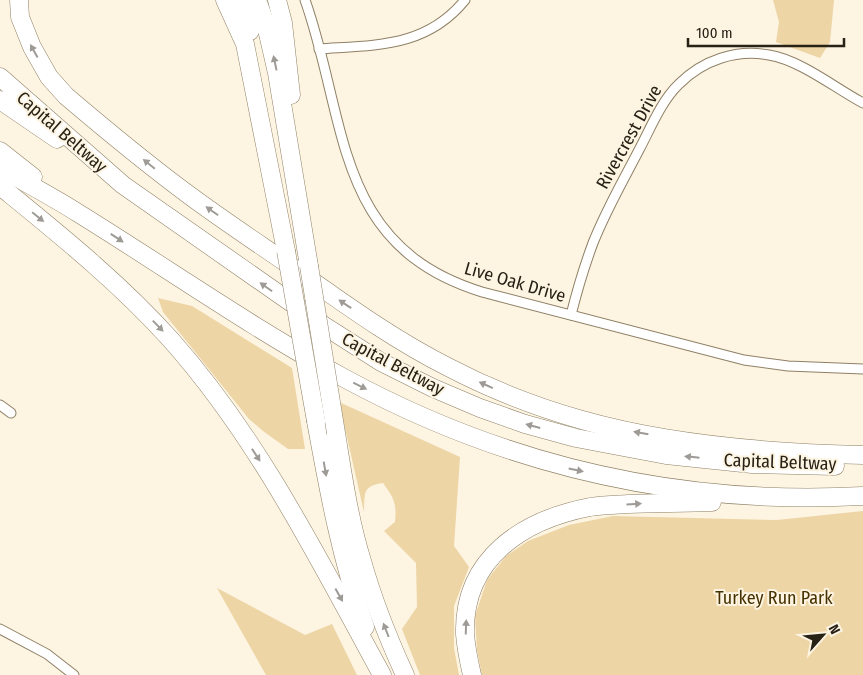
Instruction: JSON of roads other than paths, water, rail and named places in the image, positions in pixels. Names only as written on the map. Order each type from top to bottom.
[{"type":"highway","points":[[20,0],[20,16],[32,48],[49,76],[66,96],[188,194],[343,303],[396,338],[448,367],[535,405],[581,420],[626,431],[756,450],[863,455]]},
{"type":"highway","points":[[225,0],[245,44],[286,251],[334,522],[345,565],[384,675]]},
{"type":"highway","points":[[239,0],[254,43],[286,251]]},
{"type":"highway","points":[[257,0],[266,25],[277,73],[351,516],[374,600],[405,675]]},
{"type":"highway","points":[[277,0],[283,23],[289,69],[293,132],[309,266]]},
{"type":"highway","name":"Capital Beltway","points":[[0,77],[123,185],[326,327],[381,362],[433,388],[524,424],[576,438],[666,455],[752,464],[836,466],[863,464]]},
{"type":"highway","points":[[0,100],[123,185]]},
{"type":"highway","points":[[0,151],[76,212]]},
{"type":"highway","name":"Capital Beltway","points":[[0,168],[76,212],[239,316],[345,379],[414,413],[467,436],[508,451],[565,468],[654,486],[751,496],[834,498],[863,496]]},
{"type":"highway","points":[[0,186],[92,262],[126,294],[171,341],[213,393],[281,493],[384,675]]},
{"type":"highway","points":[[472,675],[465,634],[469,599],[487,563],[509,540],[524,530],[543,521],[591,507],[834,498]]},
{"type":"street","name":"Live Oak Drive","points":[[305,0],[354,179],[377,222],[390,238],[416,261],[444,278],[482,292],[744,360],[788,366],[863,370]]},
{"type":"street","points":[[319,49],[391,43],[418,36],[449,18],[465,0]]},
{"type":"street","name":"Rivercrest Drive","points":[[571,315],[593,242],[616,194],[667,99],[679,84],[696,69],[715,60],[735,54],[769,55],[795,63],[863,103]]},
{"type":"street","points":[[0,404],[11,413]]},
{"type":"street","points":[[0,629],[46,654],[74,675]]},
{"type":"park label","name":"Turkey Run Park","points":[[774,598]]}]
